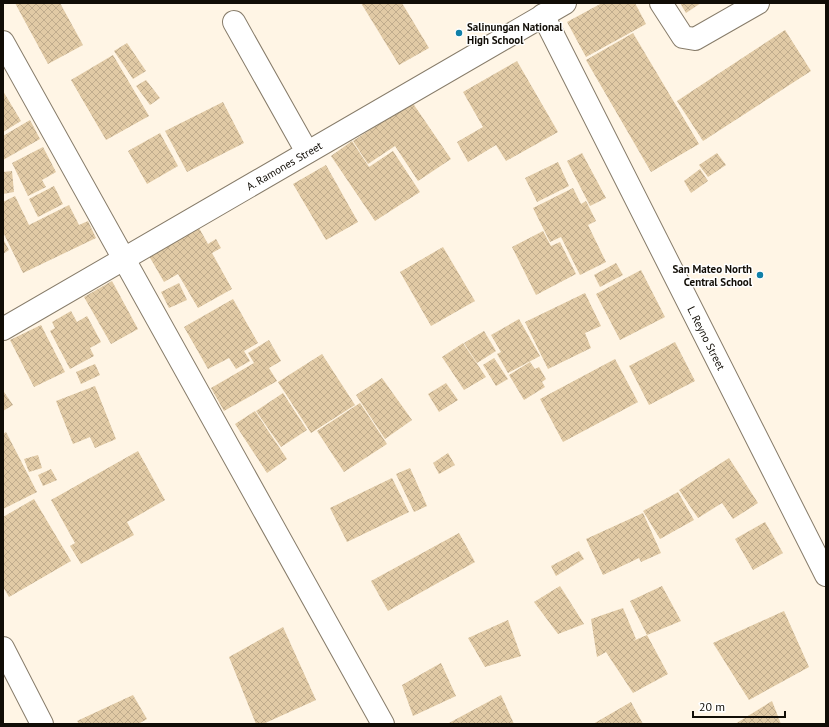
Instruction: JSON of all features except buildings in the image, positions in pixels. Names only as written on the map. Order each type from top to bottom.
[{"type":"street","name":"A. Ramones Street","points":[[3,329],[123,258],[565,3]]},
{"type":"street","points":[[661,3],[683,38],[695,38],[758,3]]},
{"type":"street","name":"L. Reyno Street","points":[[543,15],[826,575]]},
{"type":"street","points":[[234,22],[307,152]]},
{"type":"street","points":[[3,42],[383,724]]},
{"type":"street","points":[[3,648],[42,724]]},
{"type":"place","name":"Salinungan National High School","points":[[459,33]]},
{"type":"place","name":"San Mateo North Central School","points":[[760,275]]}]
